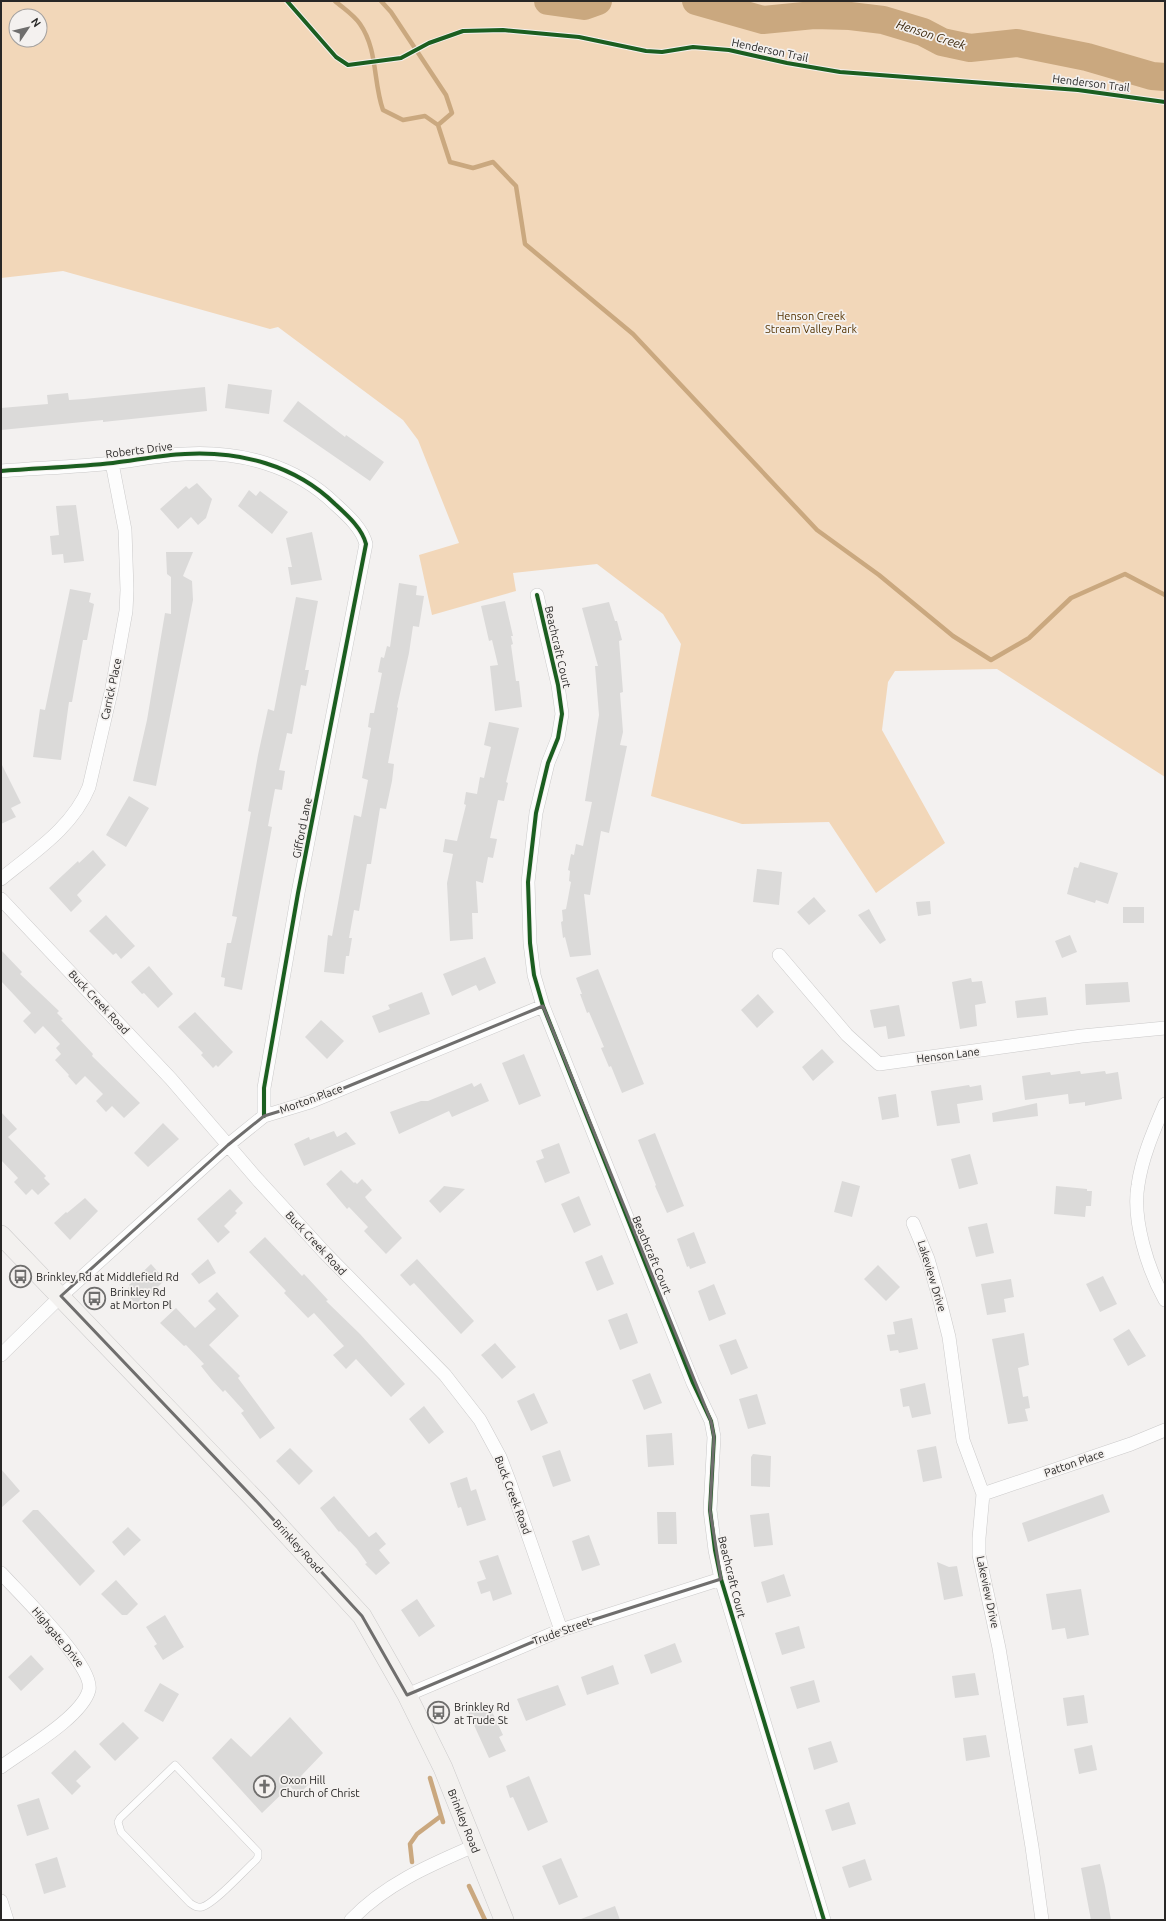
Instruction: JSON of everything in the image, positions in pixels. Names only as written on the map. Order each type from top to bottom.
[{"type":"main road","name":"Brinkley Road","points":[[1,1235],[266,1510],[362,1616],[407,1695],[443,1768],[504,1920]]},
{"type":"street","name":"Roberts Drive","points":[[1,471],[112,463],[185,454],[244,457],[278,466],[305,480],[331,500],[354,523],[365,538],[366,544]]},
{"type":"street","name":"Carrick Place","points":[[1,879],[65,825],[84,800],[89,787],[112,688],[126,604],[127,571],[124,530],[112,463]]},
{"type":"street","name":"Gifford Lane","points":[[264,1116],[264,1088],[297,901],[366,544]]},
{"type":"street","name":"Beachcraft Court","points":[[537,595],[558,685],[562,714],[558,738],[548,763],[536,813],[528,882],[530,943],[534,975],[542,1006],[693,1382],[711,1421],[714,1437],[710,1510],[714,1546],[721,1579],[824,1920]]},
{"type":"street","name":"Buck Creek Road","points":[[1,899],[171,1079],[319,1247],[445,1375],[480,1420],[491,1440],[510,1483],[560,1630]]},
{"type":"street","name":"Henson Lane","points":[[778,955],[847,1035],[878,1064],[1082,1036],[1165,1028]]},
{"type":"street","name":"Morton Place","points":[[1,1355],[61,1296],[228,1145],[264,1116],[310,1102],[542,1006]]},
{"type":"street","points":[[1165,1104],[1146,1149],[1137,1186],[1138,1216],[1143,1244],[1158,1287],[1165,1300]]},
{"type":"street","name":"Lakeview Drive","points":[[913,1223],[928,1259],[942,1308],[949,1337],[963,1440],[983,1494],[979,1555],[999,1648],[1032,1847],[1042,1920]]},
{"type":"street","name":"Patton Place","points":[[983,1494],[1131,1444],[1165,1430]]},
{"type":"street","name":"Highgate Drive","points":[[1,1573],[78,1659],[90,1683],[86,1695],[62,1724],[1,1767]]},
{"type":"street","name":"Trude Street","points":[[407,1695],[560,1630],[721,1579]]},
{"type":"street","points":[[351,1920],[365,1905],[387,1889],[407,1877],[474,1846]]},
{"type":"street","points":[[1,1901],[7,1920]]},
{"type":"lane","points":[[175,1765],[258,1852],[258,1857],[256,1860],[220,1894],[202,1907],[196,1907],[190,1903],[121,1832],[118,1822],[120,1818],[175,1765]]},
{"type":"highlighted area","points":[[543,1006],[711,1421],[714,1437],[710,1510],[721,1579],[561,1630],[407,1695],[362,1616],[260,1505],[61,1296],[228,1145],[264,1116],[310,1102]]},
{"type":"green space","name":"Henson Creek Stream Valley Park","points":[[1,1],[1165,1],[1165,777],[997,669],[895,671],[888,682],[882,730],[945,843],[876,893],[829,822],[742,824],[651,796],[681,644],[663,614],[597,564],[513,573],[516,591],[432,615],[419,555],[459,543],[418,440],[403,420],[278,327],[270,329],[63,271],[1,278]]},
{"type":"building","points":[[228,384],[272,390],[269,414],[225,408]]},
{"type":"building","points":[[205,387],[207,411],[103,422],[103,420],[1,430],[1,408],[48,404],[47,395],[68,393],[69,400]]},
{"type":"building","points":[[298,401],[345,437],[346,435],[384,462],[370,481],[283,421]]},
{"type":"building","points":[[197,483],[212,499],[206,518],[198,525],[191,517],[178,529],[160,509],[186,486],[189,489]]},
{"type":"building","points":[[249,490],[256,496],[260,491],[288,512],[272,534],[238,506]]},
{"type":"building","points":[[76,505],[84,561],[64,563],[63,554],[52,555],[50,536],[59,535],[56,506]]},
{"type":"building","points":[[312,532],[322,580],[291,585],[288,567],[292,567],[286,538]]},
{"type":"building","points":[[166,552],[193,552],[183,576],[192,581],[193,600],[156,786],[133,781],[147,720],[165,613],[171,614],[171,577],[167,574]]},
{"type":"building","points":[[399,583],[417,586],[416,595],[424,596],[419,627],[413,626],[409,653],[397,707],[388,763],[394,764],[392,781],[386,809],[380,808],[371,864],[367,864],[359,911],[354,910],[349,938],[352,938],[349,956],[346,956],[344,974],[324,972],[328,935],[332,936],[354,815],[361,817],[368,780],[362,778],[371,728],[368,727],[370,713],[374,713],[382,673],[378,672],[381,657],[384,658],[387,646],[390,647]]},
{"type":"building","points":[[70,589],[91,593],[89,602],[94,604],[87,640],[83,640],[72,702],[69,702],[61,760],[33,757],[40,709],[45,710]]},
{"type":"building","points":[[296,597],[318,601],[305,670],[309,670],[306,686],[301,685],[292,734],[287,733],[279,770],[285,771],[282,790],[275,789],[268,826],[272,827],[242,990],[224,986],[225,978],[221,977],[227,943],[231,943],[237,917],[232,916],[251,812],[248,811],[258,755],[268,709],[274,711]]},
{"type":"building","points":[[505,601],[513,636],[511,636],[513,644],[511,645],[516,681],[519,681],[522,707],[495,711],[490,666],[498,665],[492,640],[489,641],[481,606]]},
{"type":"building","points":[[609,602],[615,621],[617,621],[622,640],[619,641],[623,692],[620,693],[623,732],[620,745],[627,746],[609,833],[601,831],[590,895],[584,894],[591,955],[570,957],[565,937],[563,938],[561,922],[563,921],[562,910],[566,909],[571,882],[569,881],[570,871],[568,870],[571,854],[574,855],[576,844],[583,846],[592,802],[585,801],[599,715],[595,666],[598,666],[582,608]]},
{"type":"building","points":[[489,722],[519,728],[506,782],[508,783],[504,801],[498,800],[490,838],[497,839],[493,858],[488,857],[483,883],[476,881],[478,913],[472,913],[473,939],[450,941],[447,883],[453,854],[443,852],[445,839],[457,841],[466,805],[464,804],[466,792],[477,794],[480,777],[484,778],[491,747],[484,745]]},
{"type":"building","points":[[1,763],[21,803],[11,808],[16,817],[1,824]]},
{"type":"building","points":[[129,796],[149,808],[126,847],[106,835]]},
{"type":"building","points":[[93,850],[106,865],[77,895],[82,901],[71,912],[49,888],[78,861],[79,863]]},
{"type":"building","points":[[1080,862],[1118,873],[1108,904],[1096,900],[1095,903],[1067,894],[1074,867],[1078,868]]},
{"type":"building","points":[[757,869],[782,872],[779,905],[753,902]]},
{"type":"building","points":[[814,897],[826,911],[809,925],[797,912]]},
{"type":"building","points":[[930,901],[931,914],[918,916],[916,902]]},
{"type":"building","points":[[1123,907],[1144,907],[1144,923],[1123,923]]},
{"type":"building","points":[[869,909],[886,940],[880,944],[858,915]]},
{"type":"building","points":[[106,915],[135,946],[121,959],[116,953],[113,955],[89,931]]},
{"type":"building","points":[[1070,935],[1077,952],[1062,958],[1055,941]]},
{"type":"building","points":[[1,950],[22,972],[20,974],[59,1011],[57,1013],[63,1019],[61,1020],[93,1054],[92,1056],[140,1103],[124,1118],[112,1106],[106,1112],[96,1101],[103,1094],[85,1076],[76,1085],[68,1076],[69,1075],[55,1060],[61,1054],[56,1048],[60,1044],[43,1026],[35,1034],[23,1021],[31,1013],[1,981]]},
{"type":"building","points":[[485,957],[496,983],[479,991],[476,985],[452,996],[443,974]]},
{"type":"building","points":[[149,966],[173,994],[158,1008],[131,982]]},
{"type":"building","points":[[598,969],[644,1084],[622,1093],[611,1066],[609,1067],[601,1048],[604,1047],[589,1012],[587,1013],[576,978]]},
{"type":"building","points":[[971,978],[972,982],[982,981],[986,1003],[975,1005],[977,1026],[960,1029],[952,982]]},
{"type":"building","points":[[1128,982],[1130,1002],[1086,1005],[1085,984]]},
{"type":"building","points":[[422,992],[430,1014],[379,1033],[372,1016],[390,1009],[388,1005]]},
{"type":"building","points":[[758,994],[774,1012],[757,1028],[741,1010]]},
{"type":"building","points":[[1046,997],[1048,1015],[1017,1018],[1015,1001]]},
{"type":"building","points":[[899,1005],[905,1036],[888,1039],[886,1026],[874,1028],[870,1010]]},
{"type":"building","points":[[195,1012],[233,1052],[218,1067],[216,1065],[213,1068],[201,1055],[203,1053],[178,1027]]},
{"type":"building","points":[[321,1020],[344,1041],[327,1059],[305,1037]]},
{"type":"building","points":[[822,1049],[834,1062],[813,1081],[802,1067]]},
{"type":"building","points":[[524,1054],[541,1096],[519,1105],[502,1063]]},
{"type":"building","points":[[1080,1071],[1081,1074],[1105,1071],[1106,1074],[1118,1072],[1122,1099],[1085,1106],[1085,1102],[1069,1104],[1068,1094],[1025,1100],[1022,1076],[1050,1072],[1051,1075]]},
{"type":"building","points":[[472,1083],[474,1087],[481,1083],[489,1101],[452,1117],[449,1111],[399,1134],[390,1112],[421,1101],[428,1101]]},
{"type":"building","points":[[969,1085],[970,1087],[981,1085],[983,1100],[957,1104],[960,1123],[937,1126],[931,1091]]},
{"type":"building","points":[[896,1094],[899,1117],[882,1120],[878,1097]]},
{"type":"building","points":[[1037,1103],[1038,1116],[993,1122],[992,1113]]},
{"type":"building","points":[[1,1112],[17,1129],[8,1137],[46,1176],[44,1178],[50,1184],[38,1195],[32,1189],[26,1195],[14,1182],[18,1178],[1,1160]]},
{"type":"building","points":[[163,1123],[179,1139],[148,1167],[134,1153]]},
{"type":"building","points":[[334,1131],[337,1137],[346,1132],[356,1144],[304,1166],[294,1144],[309,1137],[310,1140]]},
{"type":"building","points":[[655,1133],[684,1206],[667,1213],[638,1140]]},
{"type":"building","points":[[559,1143],[570,1173],[545,1183],[536,1161],[544,1158],[541,1150]]},
{"type":"building","points":[[970,1154],[978,1184],[959,1189],[951,1159]]},
{"type":"building","points":[[341,1170],[354,1183],[355,1182],[357,1184],[362,1179],[372,1190],[365,1197],[402,1238],[386,1254],[364,1231],[368,1227],[349,1207],[347,1209],[326,1184]]},
{"type":"building","points":[[842,1181],[860,1186],[852,1217],[834,1212]]},
{"type":"building","points":[[444,1186],[465,1189],[440,1213],[429,1201]]},
{"type":"building","points":[[1056,1186],[1087,1189],[1087,1191],[1092,1191],[1091,1206],[1086,1206],[1085,1217],[1054,1214]]},
{"type":"building","points":[[230,1189],[243,1203],[235,1211],[237,1213],[224,1226],[230,1232],[218,1243],[197,1219]]},
{"type":"building","points":[[579,1196],[591,1225],[574,1233],[561,1204]]},
{"type":"building","points":[[85,1198],[98,1211],[70,1240],[54,1223]]},
{"type":"building","points":[[987,1223],[994,1253],[976,1257],[968,1227]]},
{"type":"building","points":[[694,1232],[706,1263],[690,1269],[689,1266],[687,1267],[677,1239]]},
{"type":"building","points":[[265,1237],[302,1276],[304,1274],[328,1300],[326,1301],[360,1334],[405,1384],[391,1397],[356,1359],[346,1369],[333,1355],[344,1346],[314,1313],[308,1318],[284,1293],[286,1291],[249,1252]]},
{"type":"building","points":[[602,1255],[614,1284],[597,1291],[585,1262]]},
{"type":"building","points":[[208,1259],[216,1273],[199,1284],[191,1274]]},
{"type":"building","points":[[417,1259],[474,1321],[461,1334],[414,1283],[410,1286],[400,1275]]},
{"type":"building","points":[[151,1264],[165,1280],[144,1300],[142,1298],[136,1304],[124,1292],[130,1286],[129,1285]]},
{"type":"building","points":[[878,1265],[900,1287],[886,1301],[864,1279]]},
{"type":"building","points":[[1103,1276],[1117,1304],[1100,1312],[1086,1284]]},
{"type":"building","points":[[1011,1279],[1014,1297],[1004,1299],[1006,1312],[987,1315],[981,1284]]},
{"type":"building","points":[[714,1284],[726,1314],[709,1321],[698,1291]]},
{"type":"building","points":[[217,1292],[239,1316],[209,1345],[240,1376],[238,1378],[275,1428],[260,1439],[241,1413],[244,1411],[225,1390],[223,1392],[212,1380],[201,1366],[204,1364],[186,1345],[184,1346],[160,1323],[176,1308],[195,1328],[216,1309],[208,1301]]},
{"type":"building","points":[[627,1313],[638,1343],[620,1350],[608,1320]]},
{"type":"building","points":[[912,1318],[918,1349],[899,1353],[898,1350],[890,1351],[887,1335],[895,1334],[893,1322]]},
{"type":"building","points":[[1129,1329],[1146,1356],[1128,1366],[1113,1339]]},
{"type":"building","points":[[1024,1333],[1029,1365],[1018,1368],[1023,1397],[1028,1396],[1030,1408],[1025,1409],[1028,1421],[1008,1424],[992,1339]]},
{"type":"building","points":[[736,1339],[748,1368],[731,1375],[719,1345]]},
{"type":"building","points":[[495,1343],[516,1367],[502,1379],[481,1355]]},
{"type":"building","points":[[650,1373],[662,1403],[644,1410],[632,1380]]},
{"type":"building","points":[[925,1383],[931,1414],[912,1418],[909,1406],[903,1407],[900,1389]]},
{"type":"building","points":[[534,1393],[548,1423],[531,1431],[517,1401]]},
{"type":"building","points":[[757,1394],[766,1424],[748,1429],[739,1399]]},
{"type":"building","points":[[424,1406],[444,1432],[429,1444],[409,1419]]},
{"type":"building","points":[[672,1433],[674,1465],[648,1467],[646,1435]]},
{"type":"building","points":[[936,1446],[942,1478],[923,1482],[917,1450]]},
{"type":"building","points":[[290,1448],[313,1471],[299,1485],[276,1461]]},
{"type":"building","points":[[560,1450],[571,1481],[553,1487],[542,1456]]},
{"type":"building","points":[[753,1454],[771,1456],[770,1487],[751,1486],[751,1457]]},
{"type":"building","points":[[1,1469],[20,1491],[1,1508]]},
{"type":"building","points":[[467,1477],[471,1491],[476,1489],[486,1520],[467,1526],[461,1507],[458,1508],[450,1483]]},
{"type":"building","points":[[1103,1494],[1110,1512],[1028,1542],[1022,1523]]},
{"type":"building","points":[[334,1496],[369,1537],[376,1532],[386,1544],[379,1550],[390,1563],[376,1575],[365,1564],[367,1563],[357,1549],[340,1531],[339,1532],[320,1508]]},
{"type":"building","points":[[33,1510],[38,1510],[95,1571],[80,1586],[22,1521]]},
{"type":"building","points":[[657,1512],[676,1512],[677,1544],[658,1544]]},
{"type":"building","points":[[769,1513],[773,1545],[754,1547],[750,1515]]},
{"type":"building","points":[[128,1527],[141,1540],[124,1556],[112,1542]]},
{"type":"building","points":[[589,1535],[600,1565],[582,1571],[572,1541]]},
{"type":"building","points":[[498,1555],[512,1594],[493,1601],[490,1591],[481,1594],[477,1582],[486,1579],[479,1561]]},
{"type":"building","points":[[937,1562],[949,1567],[957,1566],[963,1596],[944,1600]]},
{"type":"building","points":[[784,1574],[791,1596],[767,1603],[761,1582]]},
{"type":"building","points":[[116,1580],[138,1604],[127,1615],[122,1615],[101,1594]]},
{"type":"building","points":[[1081,1589],[1089,1635],[1067,1639],[1065,1628],[1052,1630],[1046,1594]]},
{"type":"building","points":[[417,1599],[435,1626],[419,1637],[401,1610]]},
{"type":"building","points":[[165,1615],[184,1647],[163,1660],[154,1646],[157,1644],[146,1627]]},
{"type":"building","points":[[799,1626],[805,1648],[782,1655],[775,1633]]},
{"type":"building","points":[[675,1643],[682,1662],[651,1674],[644,1655]]},
{"type":"building","points":[[31,1655],[44,1669],[21,1691],[8,1677]]},
{"type":"building","points":[[613,1665],[619,1684],[587,1695],[581,1677]]},
{"type":"building","points":[[975,1673],[979,1695],[955,1698],[952,1676]]},
{"type":"building","points":[[814,1680],[820,1702],[797,1709],[790,1687]]},
{"type":"building","points":[[160,1683],[179,1694],[163,1722],[144,1711]]},
{"type":"building","points":[[558,1685],[566,1705],[526,1721],[517,1699]]},
{"type":"building","points":[[1084,1695],[1088,1723],[1067,1726],[1063,1698]]},
{"type":"building","points":[[488,1703],[503,1735],[499,1737],[506,1751],[489,1758],[468,1712]]},
{"type":"building","name":"Oxon Hill Church of Christ","points":[[290,1717],[323,1753],[301,1776],[309,1784],[298,1795],[290,1786],[262,1813],[212,1758],[231,1738],[251,1757]]},
{"type":"building","points":[[123,1722],[139,1738],[115,1761],[99,1744]]},
{"type":"building","points":[[986,1735],[990,1757],[966,1761],[963,1738]]},
{"type":"building","points":[[831,1741],[838,1762],[814,1770],[808,1748]]},
{"type":"building","points":[[1092,1745],[1097,1770],[1079,1774],[1074,1749]]},
{"type":"building","points":[[75,1750],[91,1767],[76,1781],[81,1786],[72,1795],[51,1773]]},
{"type":"building","points":[[529,1776],[548,1822],[528,1831],[513,1797],[510,1798],[506,1786]]},
{"type":"building","points":[[39,1798],[49,1829],[27,1836],[17,1805]]},
{"type":"building","points":[[849,1802],[856,1824],[832,1831],[825,1810]]},
{"type":"building","points":[[57,1857],[66,1887],[44,1894],[35,1864]]},
{"type":"building","points":[[561,1858],[578,1897],[559,1905],[542,1866]]},
{"type":"building","points":[[865,1859],[872,1880],[849,1888],[842,1867]]},
{"type":"building","points":[[1100,1864],[1111,1920],[1091,1920],[1081,1868]]},
{"type":"building","points":[[615,1906],[620,1920],[581,1920],[581,1919]]},
{"type":"waterway","points":[[335,1],[355,18],[366,34],[373,55],[383,110],[403,120],[425,116],[438,125]]},
{"type":"waterway","points":[[381,1],[391,12],[446,95],[452,113],[438,125],[450,162],[473,168],[493,162],[516,186],[525,244],[633,334],[817,530],[879,575],[953,636],[991,660],[1029,638],[1071,598],[1125,574],[1165,595]]},
{"type":"waterway","name":"Henson Creek","points":[[548,1],[584,6],[598,1]]},
{"type":"waterway","name":"Henson Creek","points":[[696,1],[763,20],[814,15],[850,16],[883,20],[923,32],[942,42],[970,48],[1017,43],[1087,57],[1152,76],[1165,77]]},
{"type":"waterway","points":[[430,1778],[443,1822]]},
{"type":"waterway","points":[[412,1862],[410,1844],[417,1834],[441,1816]]},
{"type":"waterway","points":[[469,1886],[485,1920]]},
{"type":"cycle path","name":"Henderson Trail","points":[[287,1],[336,57],[348,65],[401,58],[429,43],[463,31],[503,30],[579,37],[646,51],[662,52],[693,47],[729,50],[787,63],[840,72],[1078,90],[1165,102]]},
{"type":"cycle path","points":[[1,471],[113,463],[167,455],[185,454],[226,455],[246,458],[266,463],[302,479],[319,491],[349,517],[358,527],[364,538],[366,544],[298,893],[264,1088],[264,1116]]},
{"type":"cycle path","points":[[537,595],[558,685],[562,714],[558,738],[548,763],[536,813],[528,882],[530,943],[534,975],[543,1006],[693,1383],[711,1421],[714,1437],[710,1510],[715,1550],[721,1579],[824,1920]]},
{"type":"place","name":"Brinkley Rd at Middlefield Rd","points":[[20,1277]]},
{"type":"place","name":"Brinkley Rd at Morton Pl","points":[[94,1298]]},
{"type":"place","name":"Brinkley Rd at Trude St","points":[[438,1713]]},
{"type":"place","name":"Oxon Hill Church of Christ","points":[[264,1786]]}]
